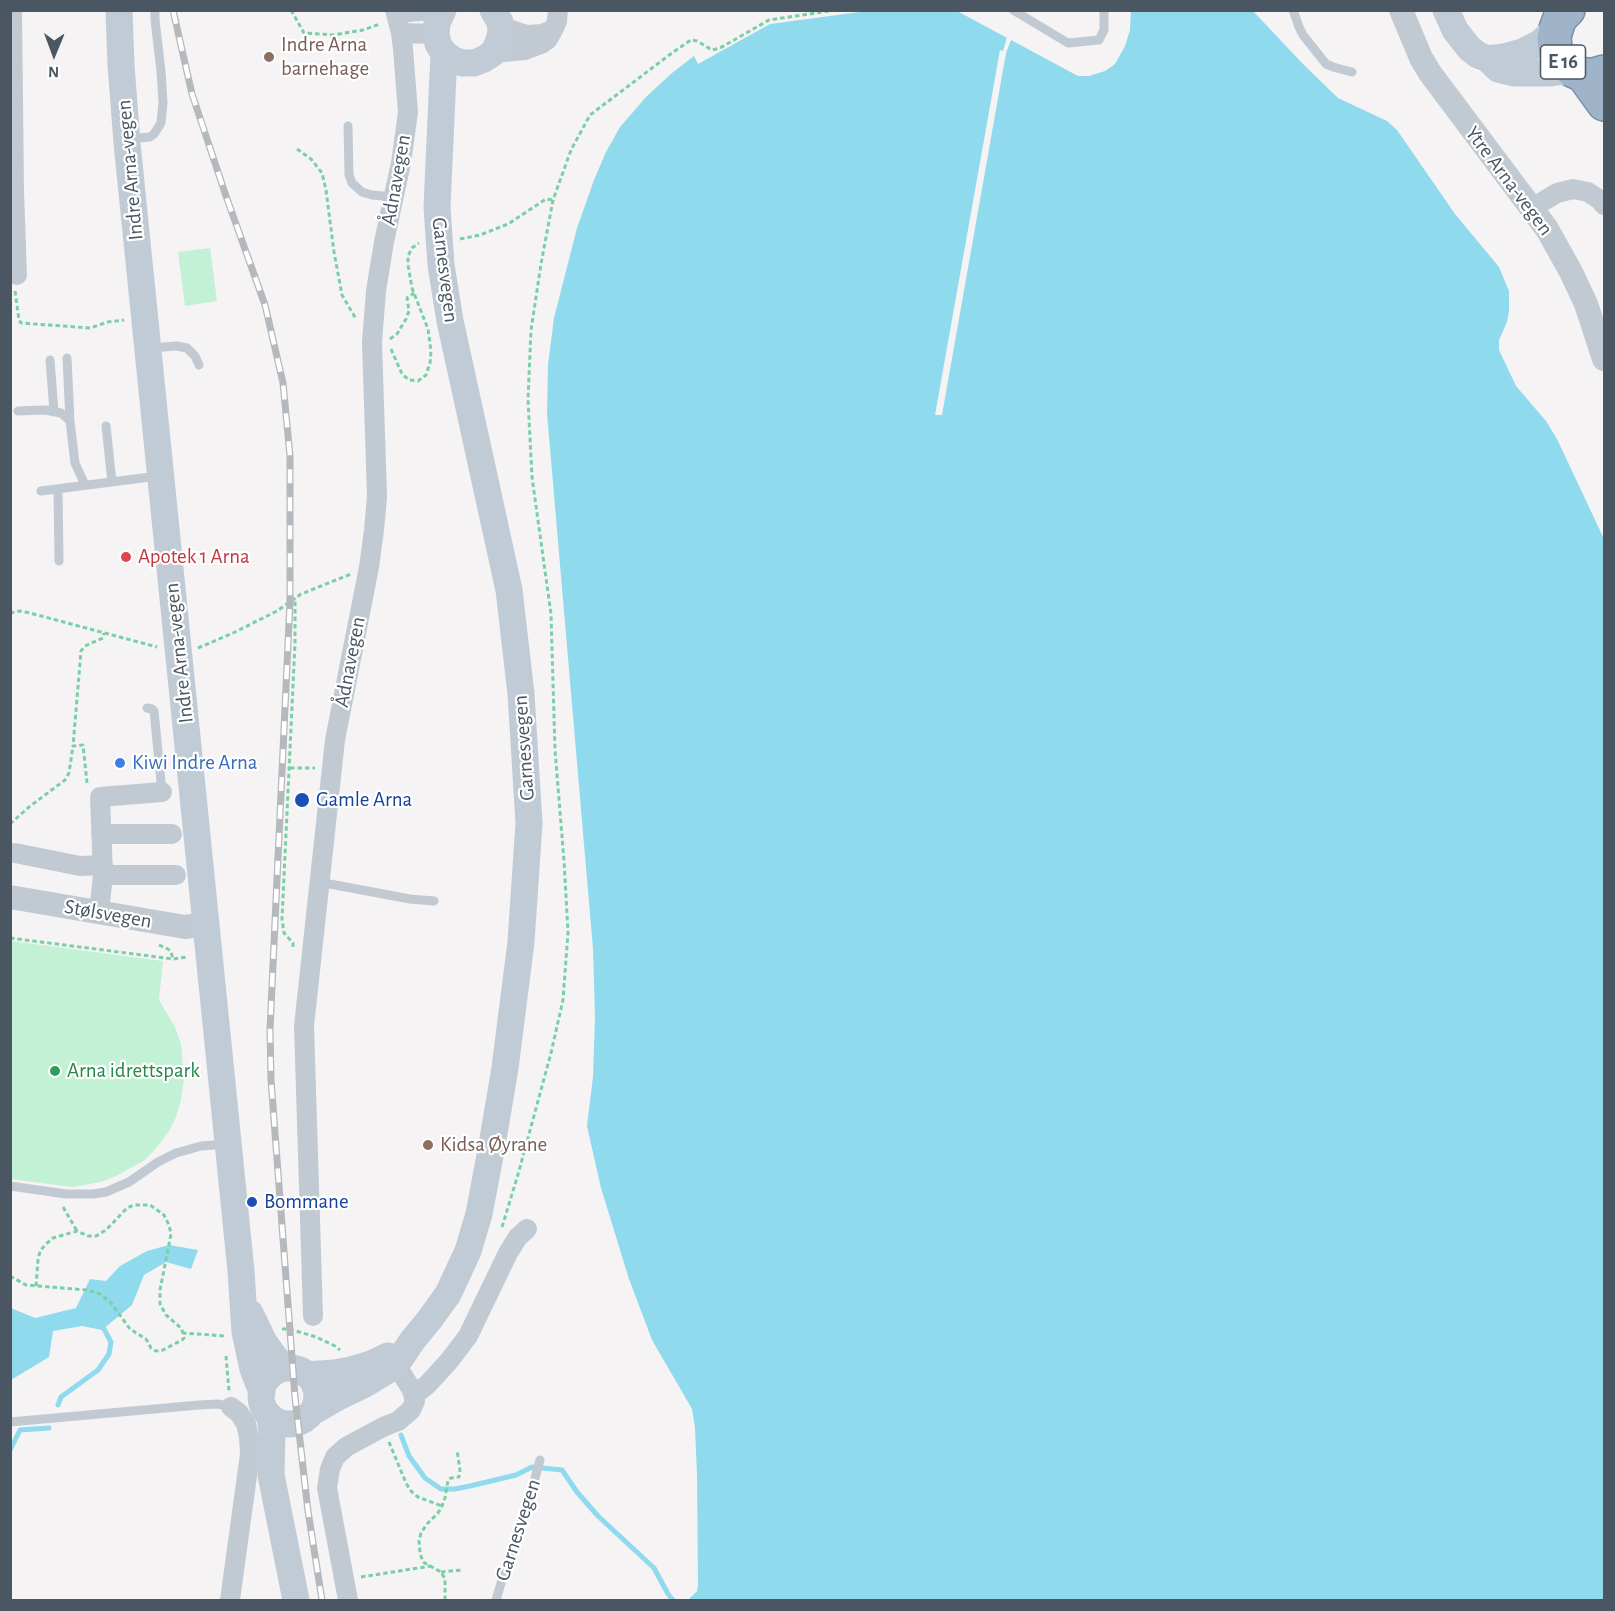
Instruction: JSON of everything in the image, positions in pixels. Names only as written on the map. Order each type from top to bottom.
[{"type":"highway","name":"E 16","points":[[1561,17],[1554,38],[1559,57],[1565,64],[1587,72],[1605,104]]},
{"type":"main road","name":"Indre Arna-vegen","points":[[119,10],[127,140],[207,924],[243,1296],[244,1332],[266,1404]]},
{"type":"main road","points":[[1446,10],[1455,30],[1469,48],[1488,59],[1498,69],[1515,73],[1587,72]]},
{"type":"main road","name":"Garnesvegen","points":[[440,141],[458,95],[483,58],[498,44],[501,33],[496,14]]},
{"type":"main road","points":[[1488,59],[1522,52],[1539,43],[1561,17]]},
{"type":"main road","points":[[439,27],[453,60],[463,63],[483,58]]},
{"type":"main road","name":"Garnesvegen","points":[[306,1417],[385,1372],[448,1294],[468,1251],[479,1214],[505,1068],[521,942],[529,823],[521,694],[509,590],[450,321],[441,265],[437,207],[440,141],[439,27]]},
{"type":"main road","name":"Indre Arna-vegen","points":[[243,1296],[264,1342],[280,1363],[299,1372]]},
{"type":"main road","name":"Garnesvegen","points":[[299,1372],[334,1373],[351,1370],[399,1353]]},
{"type":"main road","points":[[278,1505],[284,1463],[291,1441],[316,1403],[317,1393],[314,1383],[299,1372],[282,1369],[270,1376],[264,1383],[272,1432],[271,1475],[296,1600]]},
{"type":"main road","points":[[266,1404],[282,1423],[291,1424],[306,1417]]},
{"type":"street","points":[[12,10],[12,192],[16,275]]},
{"type":"street","points":[[483,58],[525,50],[541,44],[548,39],[553,30],[558,10]]},
{"type":"street","name":"Ytre Arna-vegen","points":[[1401,10],[1421,58],[1430,73],[1547,229],[1586,304],[1605,359]]},
{"type":"street","points":[[496,14],[508,30],[527,35],[542,34],[553,30]]},
{"type":"street","points":[[390,16],[439,27]]},
{"type":"street","name":"Ådnavegen","points":[[313,1316],[304,1026],[335,740],[369,567],[377,497],[372,342],[376,291],[401,163],[408,112],[401,33],[390,16]]},
{"type":"street","points":[[401,33],[439,27]]},
{"type":"street","points":[[1532,208],[1557,193],[1573,189],[1588,192],[1605,205]]},
{"type":"street","points":[[99,912],[103,870],[100,797],[162,792]]},
{"type":"street","points":[[101,834],[172,834]]},
{"type":"street","points":[[15,853],[103,870],[176,875]]},
{"type":"street","name":"Stølsvegen","points":[[10,897],[185,927],[207,924]]},
{"type":"street","points":[[414,1395],[449,1361],[468,1336],[508,1253],[518,1237],[527,1229]]},
{"type":"street","points":[[348,1600],[327,1488],[330,1469],[335,1457],[346,1447],[398,1421],[411,1410],[415,1401],[414,1395],[399,1353]]},
{"type":"street","points":[[230,1600],[250,1454],[246,1424],[239,1413],[231,1407]]},
{"type":"lane","points":[[127,140],[154,134],[161,123],[163,103],[154,20],[155,10]]},
{"type":"lane","points":[[1013,10],[1068,44],[1099,40],[1104,30],[1104,10]]},
{"type":"lane","points":[[1293,10],[1303,35],[1326,64],[1352,72]]},
{"type":"lane","points":[[348,126],[349,174],[352,183],[362,192],[394,197]]},
{"type":"lane","points":[[147,348],[177,346],[187,348],[195,356],[199,365]]},
{"type":"lane","points":[[68,358],[70,421],[75,463],[85,485]]},
{"type":"lane","points":[[50,360],[54,412]]},
{"type":"lane","points":[[18,411],[61,412],[70,421]]},
{"type":"lane","points":[[106,426],[112,482]]},
{"type":"lane","points":[[41,491],[160,476]]},
{"type":"lane","points":[[58,489],[59,561]]},
{"type":"lane","points":[[147,708],[154,711],[162,792]]},
{"type":"lane","points":[[320,882],[434,901]]},
{"type":"lane","points":[[10,1186],[63,1194],[82,1195],[106,1192],[129,1182],[176,1153],[201,1146],[228,1144]]},
{"type":"lane","points":[[10,1422],[199,1405],[218,1404],[231,1407]]},
{"type":"lane","name":"Garnesvegen","points":[[495,1600],[540,1460]]},
{"type":"path","points":[[291,10],[304,33],[333,35],[363,30],[390,16]]},
{"type":"path","points":[[502,1227],[551,1053],[563,1000],[568,932],[555,750],[551,614],[532,477],[528,399],[531,330],[553,200],[571,150],[590,115],[691,40],[711,50],[720,48],[769,20],[836,10]]},
{"type":"path","points":[[297,149],[311,159],[322,173],[342,295],[357,322]]},
{"type":"path","points":[[456,240],[480,235],[508,224],[546,199],[553,200]]},
{"type":"path","points":[[391,348],[402,374],[409,380],[418,381],[426,375],[431,351],[428,329],[414,293],[408,256],[412,248],[421,242]]},
{"type":"path","points":[[16,275],[15,290],[21,322],[90,328],[108,322],[144,317]]},
{"type":"path","points":[[387,340],[393,338],[402,327],[409,311],[408,298],[414,293]]},
{"type":"path","points":[[194,649],[277,611],[295,597],[369,567]]},
{"type":"path","points":[[293,955],[293,943],[284,933],[282,919],[290,768],[295,597]]},
{"type":"path","points":[[10,613],[20,611],[30,613],[161,648]]},
{"type":"path","points":[[10,824],[65,780],[69,773],[81,651],[85,646],[103,638],[104,633]]},
{"type":"path","points":[[73,746],[83,745],[86,775]]},
{"type":"path","points":[[290,768],[332,768]]},
{"type":"path","points":[[10,938],[172,959],[187,957]]},
{"type":"path","points":[[10,1276],[23,1285],[87,1290],[100,1294],[108,1300],[133,1331],[146,1339],[151,1348],[158,1352],[182,1340],[182,1328],[166,1315],[160,1304],[160,1290],[171,1234],[166,1219],[150,1205],[134,1205],[127,1208],[106,1230],[96,1236],[88,1236],[77,1231],[72,1224],[62,1205],[63,1194]]},
{"type":"path","points":[[36,1286],[38,1260],[42,1247],[57,1236],[77,1231]]},
{"type":"path","points":[[278,1328],[316,1337],[335,1346],[344,1354]]},
{"type":"path","points":[[183,1333],[225,1336]]},
{"type":"path","points":[[383,1427],[411,1491],[418,1497],[442,1506]]},
{"type":"path","points":[[445,1600],[445,1579],[441,1572],[423,1562],[419,1541],[421,1533],[442,1506],[448,1480],[459,1477],[457,1450]]},
{"type":"path","points":[[344,1580],[431,1566]]},
{"type":"path","points":[[441,1572],[462,1570]]},
{"type":"green space","points":[[210,248],[217,301],[185,306],[178,252]]},
{"type":"green space","points":[[11,941],[163,961],[159,1000],[175,1027],[181,1044],[184,1079],[181,1100],[169,1131],[157,1147],[145,1160],[116,1176],[101,1182],[72,1187],[11,1179]]},
{"type":"water","points":[[867,11],[957,11],[1078,76],[1089,76],[1105,71],[1115,64],[1125,46],[1130,30],[1131,11],[1253,11],[1338,98],[1387,121],[1397,130],[1455,214],[1499,267],[1509,291],[1509,311],[1499,340],[1499,350],[1516,386],[1546,421],[1557,439],[1604,539],[1604,1600],[688,1600],[697,1591],[698,1585],[697,1474],[692,1409],[652,1340],[629,1279],[601,1188],[587,1126],[593,1077],[595,1017],[593,949],[547,413],[548,365],[554,318],[577,228],[594,180],[620,127],[646,97],[694,56],[698,64],[770,24]]},
{"type":"water","points":[[169,1245],[198,1250],[191,1269],[166,1262],[144,1275],[132,1305],[102,1330],[82,1326],[53,1331],[49,1357],[11,1380],[11,1308],[35,1318],[76,1308],[90,1279],[106,1281],[120,1266],[147,1251]]},
{"type":"pier","points":[[1007,37],[1011,40],[1006,53],[942,415],[935,415],[1000,50],[1003,51]]},
{"type":"waterway","points":[[58,1405],[61,1397],[98,1370],[109,1354],[111,1342],[104,1329]]},
{"type":"waterway","points":[[10,1450],[20,1430],[49,1428]]},
{"type":"waterway","points":[[401,1435],[409,1456],[425,1478],[441,1489],[455,1489],[516,1475],[532,1467],[562,1470],[598,1516],[654,1568],[673,1600]]},
{"type":"railway","points":[[173,10],[192,94],[265,305],[283,383],[290,456],[290,601],[270,1029],[271,1080],[295,1397],[308,1511],[322,1600]]},
{"type":"place","name":"Indre Arna barnehage","points":[[269,57]]},
{"type":"place","name":"Apotek 1 Arna","points":[[126,557]]},
{"type":"place","name":"Kiwi Indre Arna","points":[[120,763]]},
{"type":"place","name":"Gamle Arna","points":[[302,800]]},
{"type":"place","name":"Arna idrettspark","points":[[55,1071]]},
{"type":"place","name":"Kidsa Øyrane","points":[[428,1145]]},
{"type":"place","name":"Bommane","points":[[252,1202]]}]
